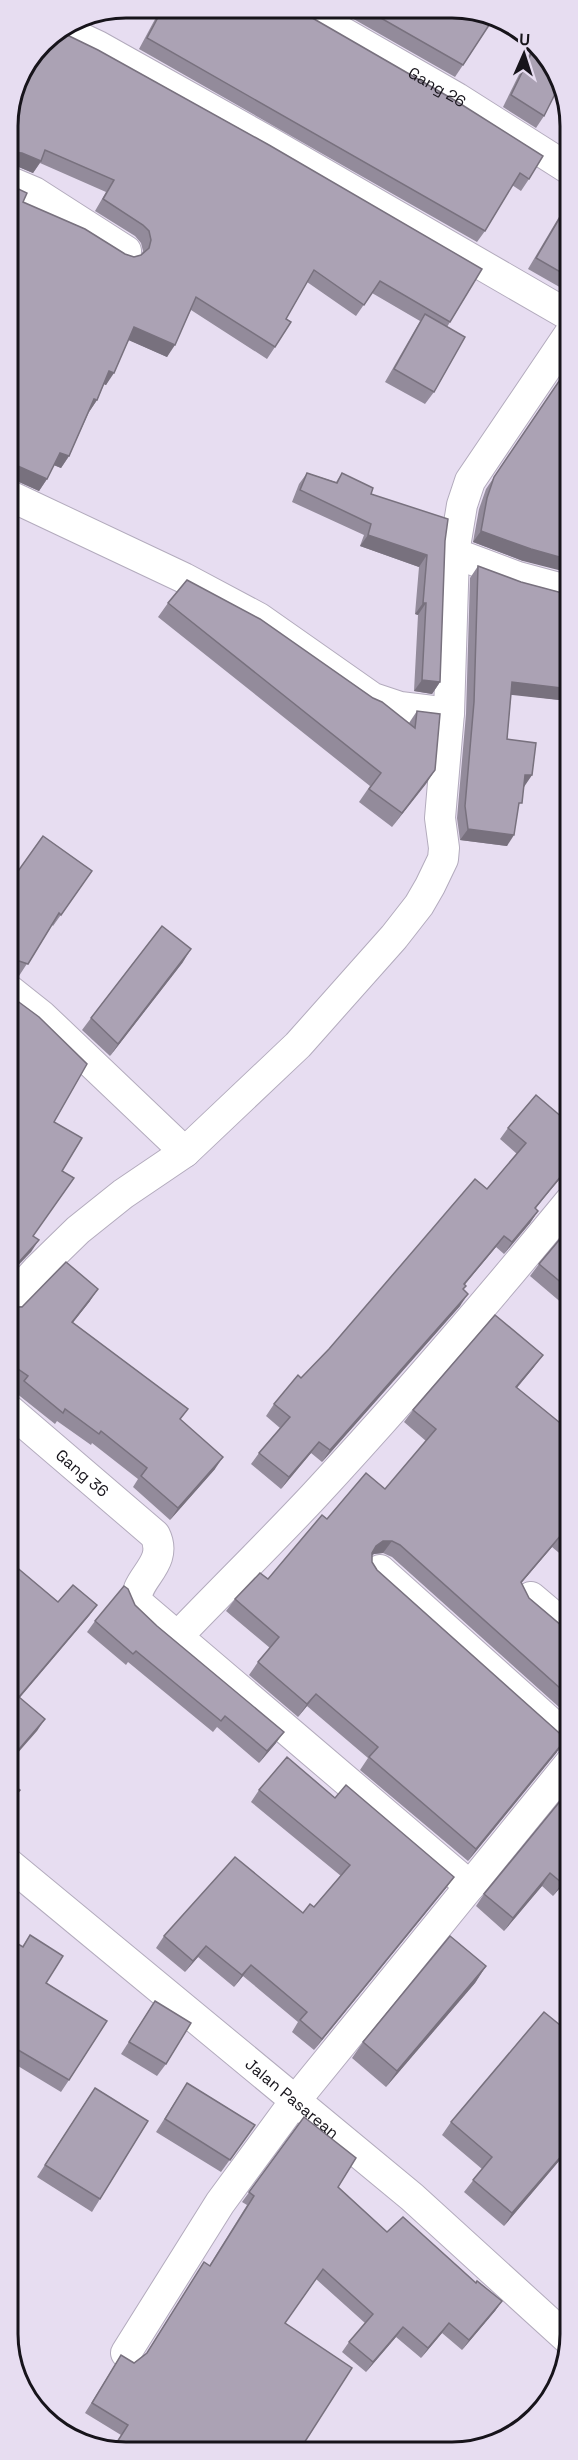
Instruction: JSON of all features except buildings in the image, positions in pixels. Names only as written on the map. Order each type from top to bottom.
[{"type":"street","name":"Gang 26","points":[[318,18],[457,98],[560,163]]},
{"type":"street","points":[[71,34],[269,142],[560,310]]},
{"type":"street","points":[[18,185],[34,192],[126,250]]},
{"type":"street","points":[[18,1291],[78,1230],[123,1194],[185,1152],[298,1045],[394,937],[419,905],[430,886],[443,859],[444,848],[440,818],[449,713],[454,553],[462,505],[470,481],[560,348]]},
{"type":"street","points":[[18,500],[184,578],[259,618],[373,698],[400,707],[449,713]]},
{"type":"street","points":[[454,553],[518,577],[560,588]]},
{"type":"street","points":[[18,997],[42,1016],[185,1152]]},
{"type":"street","points":[[470,1886],[177,1637],[312,1498],[492,1296],[560,1213]]},
{"type":"street","name":"Gang 36","points":[[18,1418],[155,1535],[159,1542],[157,1558],[136,1597],[138,1603],[177,1637]]},
{"type":"street","points":[[380,1570],[560,1731]]},
{"type":"street","points":[[531,1597],[560,1622]]},
{"type":"street","points":[[126,2353],[220,2203],[295,2101],[560,1775]]},
{"type":"street","name":"Jalan Pasarean","points":[[18,1871],[412,2198],[560,2332]]}]
